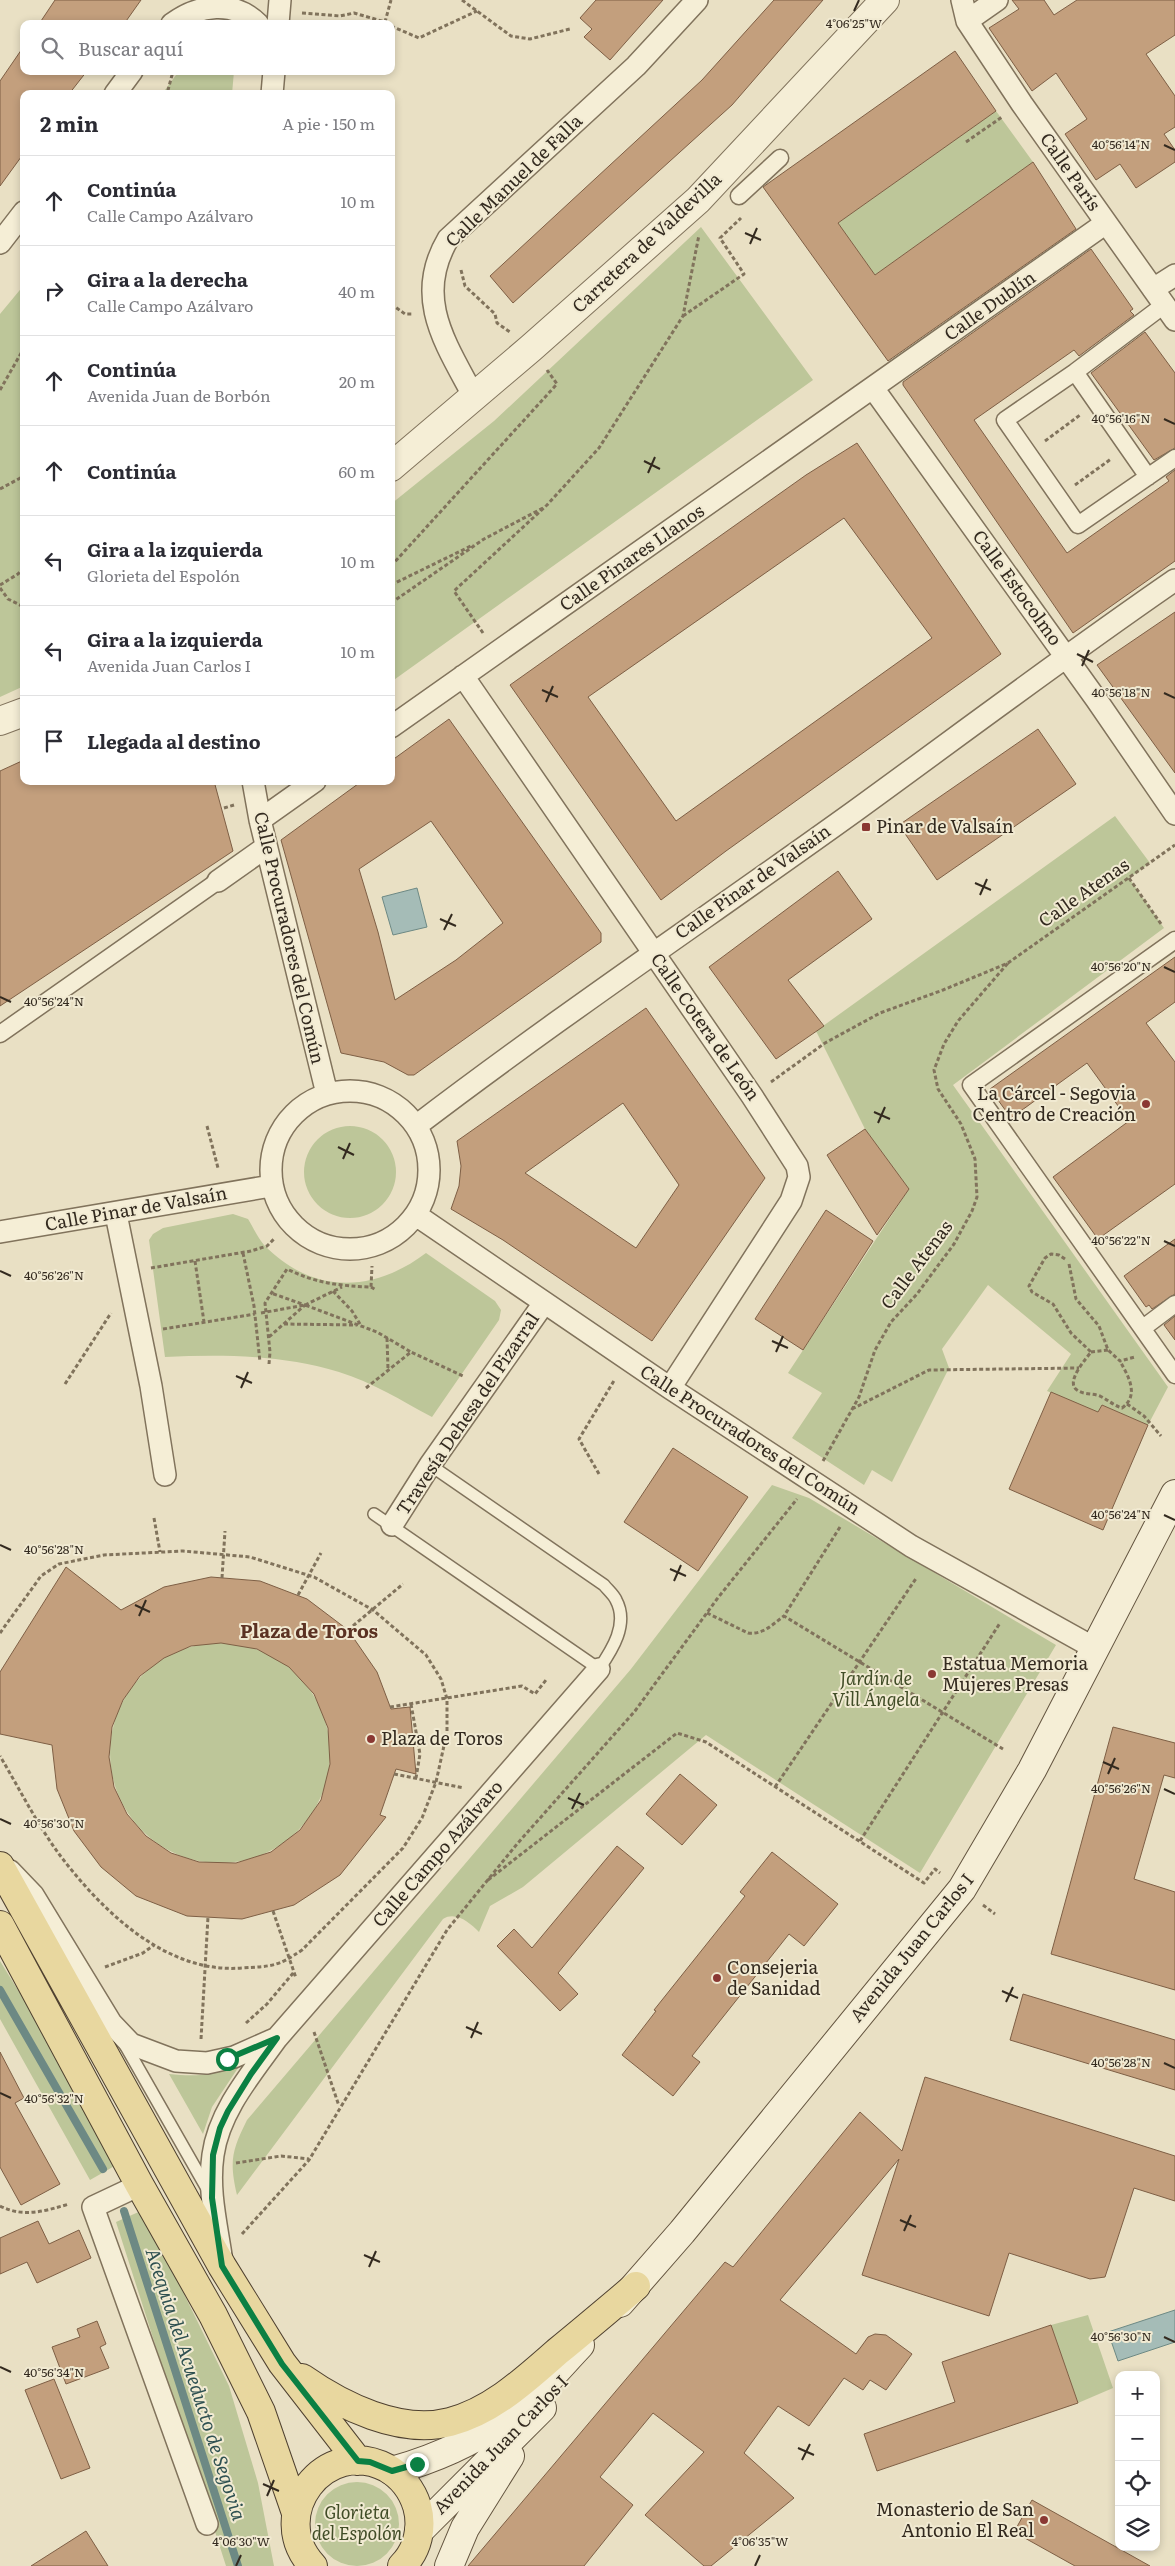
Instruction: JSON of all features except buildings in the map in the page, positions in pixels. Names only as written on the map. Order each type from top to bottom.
[{"type":"main road","name":"Carretera de Valdevilla","points":[[395,464],[474,397],[698,200],[886,0]]},
{"type":"main road","points":[[0,721],[20,714]]},
{"type":"main road","name":"Avenida Juan Carlos I","points":[[419,2531],[540,2410],[636,2286],[962,1889],[1032,1770],[1175,1494]]},
{"type":"main road","points":[[0,1866],[222,2266],[282,2364],[358,2461]]},
{"type":"main road","points":[[4,1934],[115,2139],[214,2315],[261,2412],[296,2513],[297,2540],[305,2562]]},
{"type":"main road","points":[[282,2364],[323,2392],[362,2410],[412,2424],[449,2422],[487,2406],[513,2390],[636,2286]]},
{"type":"main road","name":"Avenida Juan Carlos I","points":[[392,2471],[417,2464],[449,2451],[478,2436],[522,2406],[636,2286]]},
{"type":"main road","points":[[449,2566],[465,2528],[540,2410]]},
{"type":"main road","points":[[296,2513],[303,2492],[317,2475],[336,2464],[358,2461],[376,2464],[392,2471],[412,2492],[418,2511],[419,2531],[417,2542],[405,2565]]},
{"type":"street","points":[[173,20],[186,0]]},
{"type":"street","name":"Calle Manuel de Falla","points":[[474,397],[439,329],[435,316],[432,293],[434,272],[440,254],[448,239],[636,66],[697,0]]},
{"type":"street","points":[[962,0],[968,21],[997,0]]},
{"type":"street","points":[[176,20],[189,11],[206,4],[223,2],[240,8],[254,20]]},
{"type":"street","name":"Calle París","points":[[968,21],[1022,104],[1164,305]]},
{"type":"street","points":[[118,90],[129,75]]},
{"type":"street","points":[[272,90],[274,75]]},
{"type":"street","points":[[738,196],[780,158]]},
{"type":"street","points":[[0,243],[13,220]]},
{"type":"street","name":"Calle Dublín","points":[[873,388],[1106,223]]},
{"type":"street","points":[[1175,275],[1164,305],[1075,372],[1005,420],[1078,526],[1175,458]]},
{"type":"street","points":[[1075,372],[1148,477]]},
{"type":"street","name":"Calle Pinares Llanos","points":[[395,724],[873,388]]},
{"type":"street","name":"Calle Estocolmo","points":[[873,388],[1065,656],[1175,814]]},
{"type":"street","name":"Calle Pinar de Valsaín","points":[[416,1126],[653,952],[854,811],[1065,656],[1175,580]]},
{"type":"street","name":"Calle Cotera de León","points":[[463,676],[752,1096],[798,1166],[799,1177],[796,1191],[670,1388]]},
{"type":"street","name":"Calle Procuradores del Común","points":[[254,785],[266,847],[326,1094]]},
{"type":"street","points":[[260,820],[309,785]]},
{"type":"street","points":[[0,1034],[266,847]]},
{"type":"street","points":[[1174,940],[971,1085],[1175,1375]]},
{"type":"street","points":[[347,1091],[366,1092],[386,1099],[402,1110],[416,1126],[424,1142],[429,1161],[429,1179],[424,1198],[416,1215],[402,1230],[385,1241],[365,1248],[338,1248],[324,1245],[306,1236],[290,1223],[278,1205],[271,1186],[272,1152],[282,1129],[297,1110],[326,1094],[347,1091]]},
{"type":"street","name":"Calle Pinar de Valsaín","points":[[0,1232],[116,1214],[271,1186]]},
{"type":"street","points":[[116,1214],[151,1386],[165,1476]]},
{"type":"street","name":"Calle Procuradores del Común","points":[[416,1215],[670,1388],[930,1558],[1096,1649]]},
{"type":"street","name":"Travesía Dehesa del Pizarral","points":[[392,1525],[430,1465],[544,1303]]},
{"type":"street","points":[[1143,1328],[1175,1304]]},
{"type":"street","name":"Calle Campo Azálvaro","points":[[222,2266],[212,2198],[213,2155],[220,2128],[240,2091],[277,2038],[599,1670]]},
{"type":"street","points":[[0,1862],[33,1894],[119,2034]]},
{"type":"street","name":"Calle Campo Azálvaro","points":[[119,2034],[141,2049],[192,2064],[234,2057],[277,2038]]},
{"type":"street","points":[[130,2190],[93,2206],[207,2524]]},
{"type":"lane","name":"Calle Campo Azálvaro","points":[[430,1465],[604,1585],[617,1600],[620,1631],[615,1644],[599,1670]]},
{"type":"lane","points":[[374,1514],[599,1670]]},
{"type":"lane","points":[[119,2034],[212,2198]]},
{"type":"lane","points":[[115,2139],[120,2169],[130,2190],[143,2208],[162,2222]]},
{"type":"path","points":[[387,20],[391,0]]},
{"type":"path","points":[[462,0],[511,36],[530,39],[570,29]]},
{"type":"path","points":[[395,28],[419,38],[478,11]]},
{"type":"path","points":[[283,12],[340,16],[354,13],[376,20]]},
{"type":"path","points":[[168,90],[172,75]]},
{"type":"path","points":[[966,142],[1022,104]]},
{"type":"path","points":[[683,316],[744,274],[720,238],[749,211]]},
{"type":"path","points":[[497,653],[454,591],[548,505],[599,448],[683,316],[701,227]]},
{"type":"path","points":[[0,390],[20,355]]},
{"type":"path","points":[[1029,454],[1096,403]]},
{"type":"path","points":[[1058,496],[1127,448]]},
{"type":"path","points":[[0,489],[20,478]]},
{"type":"path","points":[[395,583],[548,505]]},
{"type":"path","points":[[395,600],[484,539]]},
{"type":"path","points":[[20,572],[0,586],[8,600],[20,605]]},
{"type":"path","name":"Calle Atenas","points":[[752,1096],[825,1042],[880,1013],[944,990],[1008,963],[1175,845]]},
{"type":"path","points":[[1129,878],[1174,940]]},
{"type":"path","name":"Calle Atenas","points":[[484,1884],[635,1711],[707,1612],[812,1481],[859,1398],[875,1350],[891,1322],[917,1294],[954,1244],[977,1197],[976,1160],[961,1124],[938,1089],[934,1070],[944,1044],[958,1021],[1008,963]]},
{"type":"path","points":[[207,1126],[218,1168]]},
{"type":"path","points":[[146,1269],[243,1253],[267,1246],[275,1238]]},
{"type":"path","points":[[243,1253],[255,1314],[260,1362]]},
{"type":"path","points":[[1091,1352],[1071,1333],[1053,1304],[1032,1292],[1029,1286],[1045,1258],[1051,1254],[1059,1255],[1066,1260],[1076,1298],[1099,1326],[1108,1350],[1120,1361],[1130,1380],[1132,1391],[1127,1404],[1122,1408],[1114,1406],[1099,1396],[1078,1391],[1074,1387],[1074,1380],[1079,1368],[1091,1352],[1108,1350]]},
{"type":"path","points":[[195,1261],[204,1322]]},
{"type":"path","points":[[371,1287],[372,1266]]},
{"type":"path","points":[[268,1364],[269,1338],[265,1303],[287,1269],[310,1280],[343,1287],[371,1287],[376,1290]]},
{"type":"path","points":[[269,1338],[306,1305],[343,1287]]},
{"type":"path","points":[[333,1291],[352,1311],[360,1325]]},
{"type":"path","points":[[271,1293],[360,1325],[411,1352],[468,1378]]},
{"type":"path","points":[[261,1313],[306,1305]]},
{"type":"path","points":[[65,1384],[112,1311]]},
{"type":"path","points":[[155,1330],[255,1314]]},
{"type":"path","points":[[284,1324],[360,1325]]},
{"type":"path","points":[[387,1338],[388,1370]]},
{"type":"path","points":[[1120,1361],[1133,1358],[1155,1345]]},
{"type":"path","points":[[366,1388],[411,1352]]},
{"type":"path","points":[[598,1474],[579,1439],[627,1359]]},
{"type":"path","points":[[852,1409],[929,1370],[1079,1368]]},
{"type":"path","points":[[1127,1404],[1144,1416],[1161,1436]]},
{"type":"path","points":[[154,1518],[160,1552]]},
{"type":"path","points":[[222,1578],[225,1531]]},
{"type":"path","points":[[707,1612],[748,1633],[762,1632],[784,1616],[833,1539]]},
{"type":"path","points":[[0,1633],[41,1576],[59,1564],[104,1555],[160,1552],[250,1557],[309,1575],[372,1610],[426,1655],[441,1680],[447,1699],[447,1732],[436,1782],[422,1818],[403,1848],[302,1950],[276,1966],[222,1970],[192,1963],[154,1945],[97,1899],[59,1853],[0,1756]]},
{"type":"path","points":[[298,1595],[321,1553]]},
{"type":"path","points":[[775,1786],[930,1558]]},
{"type":"path","points":[[348,1630],[403,1584]]},
{"type":"path","points":[[860,1841],[1012,1604]]},
{"type":"path","points":[[784,1616],[1004,1748]]},
{"type":"path","points":[[390,1707],[522,1686],[535,1694],[546,1680]]},
{"type":"path","points":[[411,1704],[420,1754],[416,1778]]},
{"type":"path","points":[[237,2240],[309,2160],[447,1930],[484,1884],[677,1733],[706,1742],[924,1883],[935,1869],[995,1914]]},
{"type":"path","points":[[394,1774],[491,1793]]},
{"type":"path","points":[[200,2046],[208,1917]]},
{"type":"path","points":[[100,1969],[122,1963],[143,1953],[154,1945]]},
{"type":"path","points":[[241,2027],[267,2004],[294,1972]]},
{"type":"path","points":[[226,2165],[281,2156],[309,2160]]},
{"type":"path","points":[[0,2206],[20,2213],[36,2213],[71,2204]]},
{"type":"green space","points":[[176,75],[234,75],[232,90],[165,90]]},
{"type":"green space","points":[[996,111],[1033,162],[875,275],[838,223]]},
{"type":"green space","points":[[701,227],[813,380],[395,679],[395,501],[494,421]]},
{"type":"green space","points":[[20,290],[20,688],[0,697],[0,314]]},
{"type":"green space","points":[[1115,816],[1150,863],[1129,878],[1164,928],[953,1085],[1168,1387],[1148,1425],[1102,1405],[1098,1412],[1047,1391],[1071,1354],[988,1285],[942,1349],[949,1368],[892,1482],[872,1470],[864,1485],[792,1438],[822,1393],[788,1373],[909,1189],[865,1129],[816,1031]]},
{"type":"green space","points":[[350,1126],[368,1130],[382,1140],[392,1154],[396,1172],[392,1190],[382,1204],[368,1214],[350,1218],[332,1214],[318,1204],[308,1190],[304,1172],[308,1154],[318,1140],[332,1130]]},
{"type":"green space","points":[[233,1214],[248,1219],[264,1245],[283,1261],[303,1273],[323,1280],[344,1283],[385,1276],[406,1266],[426,1253],[495,1301],[501,1310],[499,1320],[432,1417],[363,1381],[318,1366],[253,1357],[165,1357],[149,1240],[153,1234],[163,1228]]},
{"type":"green space","name":"Jardín de Vill Ángela","points":[[772,1485],[809,1498],[1056,1645],[920,1873],[706,1735],[523,1887],[490,1906],[479,1932],[458,1917],[453,1916],[443,1919],[237,2195],[233,2173],[233,2156],[247,2120],[631,1669]]},
{"type":"green space","points":[[220,1643],[241,1645],[262,1651],[298,1675],[322,1711],[328,1732],[330,1753],[328,1774],[322,1795],[298,1831],[262,1855],[241,1861],[220,1863],[199,1861],[178,1855],[142,1831],[118,1795],[112,1774],[110,1753],[112,1732],[118,1711],[142,1675],[178,1651],[199,1645]]},
{"type":"green space","points":[[0,1961],[50,2042],[118,2164],[90,2180],[0,2019]]},
{"type":"green space","points":[[240,2065],[212,2107],[203,2134],[169,2074],[205,2074]]},
{"type":"green space","points":[[143,2210],[229,2386],[258,2483],[274,2566],[226,2566],[116,2222]]},
{"type":"green space","points":[[1088,2315],[1113,2388],[1078,2403],[1051,2325]]},
{"type":"green space","name":"Glorieta del Espolón","points":[[357,2482],[373,2485],[387,2494],[396,2508],[399,2524],[396,2540],[387,2554],[373,2563],[357,2566],[341,2563],[327,2554],[318,2540],[315,2524],[318,2508],[327,2494],[341,2485]]},
{"type":"water","points":[[417,888],[427,927],[393,935],[382,897]]},
{"type":"water","points":[[1175,2310],[1175,2342],[1118,2361],[1108,2332]]},
{"type":"waterway","name":"Acequia del Acueducto de Segovia","points":[[0,1990],[103,2169]]},
{"type":"waterway","name":"Acequia del Acueducto de Segovia","points":[[124,2211],[238,2566]]},
{"type":"place","name":"Pinar de Valsaín","points":[[866,827]]},
{"type":"place","name":"La Cárcel - Segovia Centro de Creación","points":[[1146,1104]]},
{"type":"place","name":"Estatua Memoria Mujeres Presas","points":[[932,1674]]},
{"type":"place","name":"Plaza de Toros","points":[[371,1739]]},
{"type":"place","name":"Consejeria de Sanidad","points":[[717,1978]]},
{"type":"place","name":"Monasterio de San Antonio El Real","points":[[1044,2520]]},
{"type":"district","name":"Plaza de Toros","points":[[309,1631]]},
{"type":"route","points":[[227,2059],[277,2038],[251,2074],[228,2111],[220,2128],[213,2155],[212,2198],[222,2266],[282,2364],[358,2461],[370,2462],[392,2471],[417,2464]]}]
